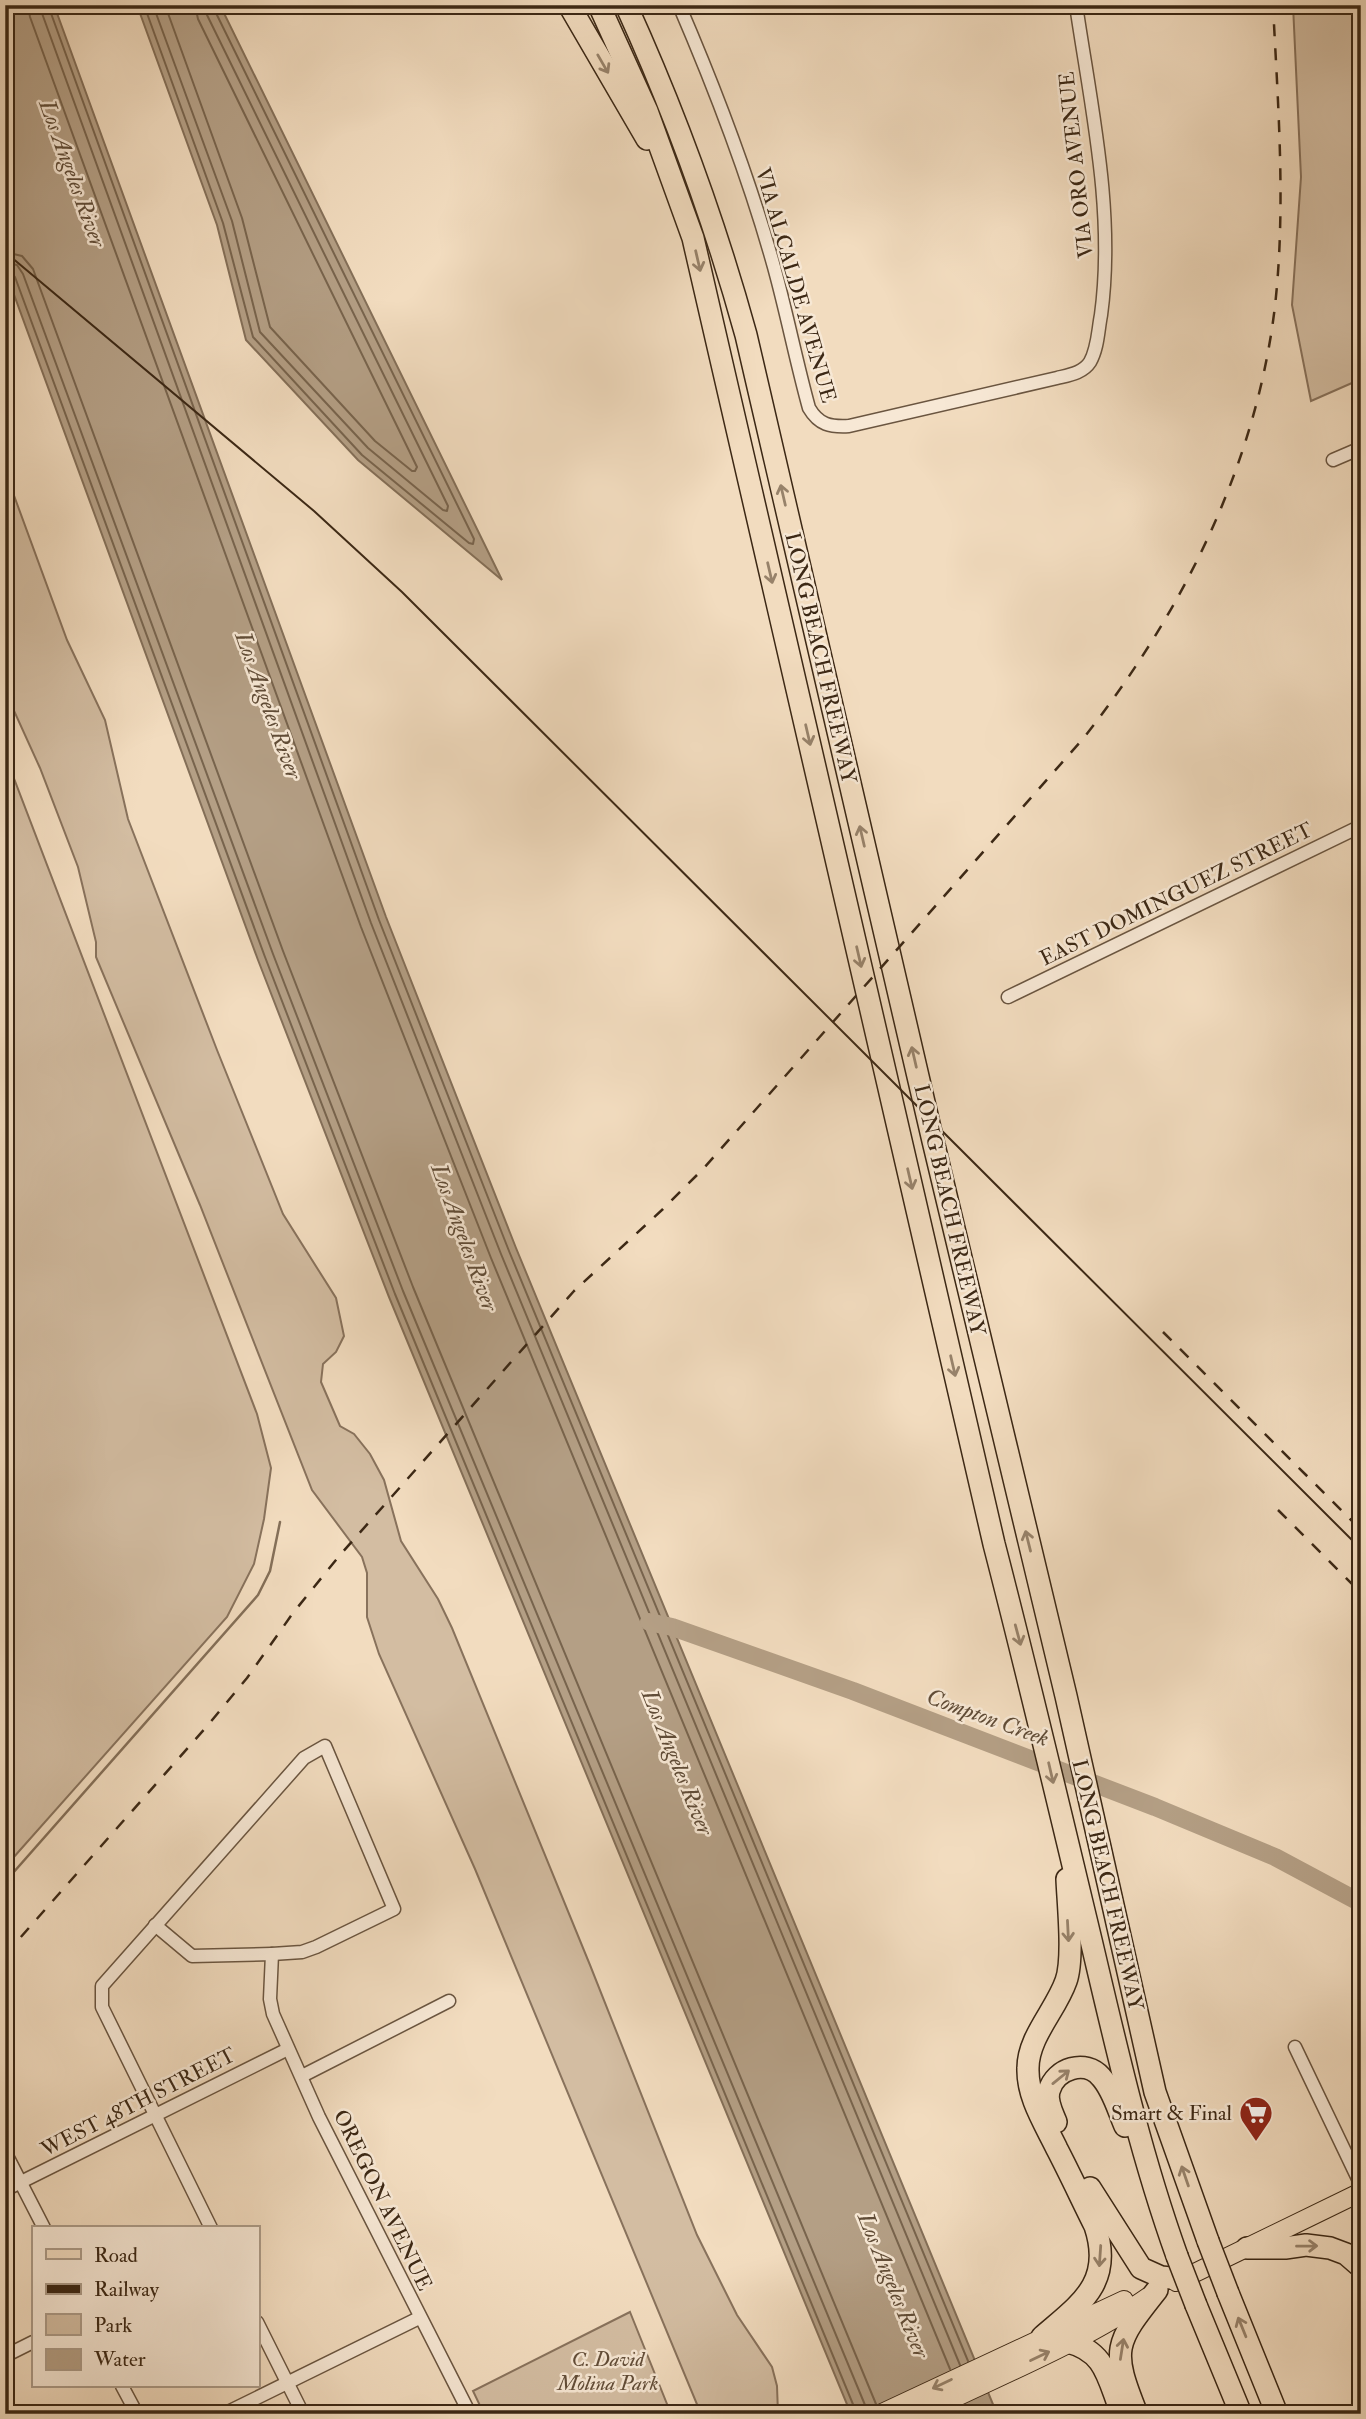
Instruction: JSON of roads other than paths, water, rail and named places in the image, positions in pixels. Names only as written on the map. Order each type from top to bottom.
[{"type":"highway","points":[[569,5],[679,196]]},
{"type":"highway","name":"LONG BEACH FREEWAY","points":[[599,5],[647,111],[693,238],[993,1544],[1030,1683],[1133,2116],[1157,2200],[1177,2256],[1241,2414]]},
{"type":"highway","name":"LONG BEACH FREEWAY","points":[[626,5],[690,157],[746,335],[933,1141],[1066,1696],[1155,2092],[1208,2241],[1277,2414]]},
{"type":"highway","points":[[1042,2337],[1073,2312],[1088,2295],[1101,2262],[1100,2243],[1095,2226],[1037,2108],[1029,2086],[1031,2050],[1068,1977],[1070,1951],[1067,1838]]},
{"type":"highway","points":[[1157,2200],[1108,2086],[1100,2075],[1079,2067],[1058,2076],[1048,2092],[1049,2105],[1102,2209],[1141,2268],[1161,2277],[1181,2279]]},
{"type":"highway","points":[[1247,2248],[1306,2245],[1330,2248],[1346,2254],[1361,2267]]},
{"type":"highway","points":[[1137,2414],[1120,2368],[1121,2344],[1134,2319],[1157,2290]]},
{"type":"highway","points":[[1068,2342],[1090,2350],[1099,2359],[1122,2414]]},
{"type":"highway","points":[[1256,2361],[1289,2414]]},
{"type":"highway","points":[[1221,2365],[1233,2414]]},
{"type":"main road","points":[[880,2414],[1007,2362],[1068,2342],[1132,2308],[1157,2290],[1361,2192]]},
{"type":"main road","points":[[921,2414],[1007,2362],[1042,2337],[1142,2292],[1157,2290]]},
{"type":"street","name":"VIA ALCALDE AVENUE","points":[[678,5],[725,116],[748,184],[774,266],[809,408],[816,419],[834,427],[849,426],[1074,374],[1090,361]]},
{"type":"street","name":"VIA ORO AVENUE","points":[[1076,5],[1107,248],[1096,347],[1090,361]]},
{"type":"street","points":[[1333,460],[1361,448]]},
{"type":"street","name":"EAST DOMINGUEZ STREET","points":[[1008,997],[1361,826]]},
{"type":"street","points":[[155,1925],[192,1956],[302,1952],[394,1909],[325,1746],[304,1758],[155,1925],[102,1986],[102,2007],[210,2226]]},
{"type":"street","name":"OREGON AVENUE","points":[[272,1954],[270,1999],[273,2014],[288,2049],[419,2318],[470,2414]]},
{"type":"street","points":[[302,2076],[449,2001]]},
{"type":"street","points":[[1295,2047],[1361,2185]]},
{"type":"street","name":"WEST 48TH STREET","points":[[5,2190],[288,2049]]},
{"type":"street","points":[[5,2152],[43,2226]]},
{"type":"street","points":[[224,2414],[419,2318]]},
{"type":"street","points":[[259,2326],[303,2414]]},
{"type":"street","points":[[5,2356],[32,2343]]},
{"type":"street","points":[[123,2388],[137,2414]]},
{"type":"water","name":"Los Angeles River","points":[[5,5],[54,5],[386,917],[516,1248],[997,2414],[851,2414],[389,1297],[258,960],[5,270]]},
{"type":"water","points":[[137,5],[220,5],[502,580],[358,460],[246,340],[217,225]]},
{"type":"waterway","points":[[5,1882],[258,1595],[270,1571],[280,1522]]},
{"type":"waterway","name":"Compton Creek","points":[[649,1622],[672,1627],[853,1691],[1155,1807],[1275,1857],[1361,1903]]},
{"type":"tram line","points":[[5,252],[314,511],[402,592],[1361,1549]]},
{"type":"railway","points":[[5,1955],[208,1725],[340,1555],[574,1291],[704,1168],[1082,740],[1151,642],[1182,590],[1232,481],[1251,424],[1265,366],[1275,306],[1280,231],[1280,156],[1273,5]]},
{"type":"railway","points":[[1163,1332],[1361,1530]]},
{"type":"railway","points":[[1278,1510],[1361,1593]]},
{"type":"place","name":"Smart & Final","points":[[1256,2143]]},
{"type":"park label","name":"C. David Molina Park","points":[[608,2371]]}]
